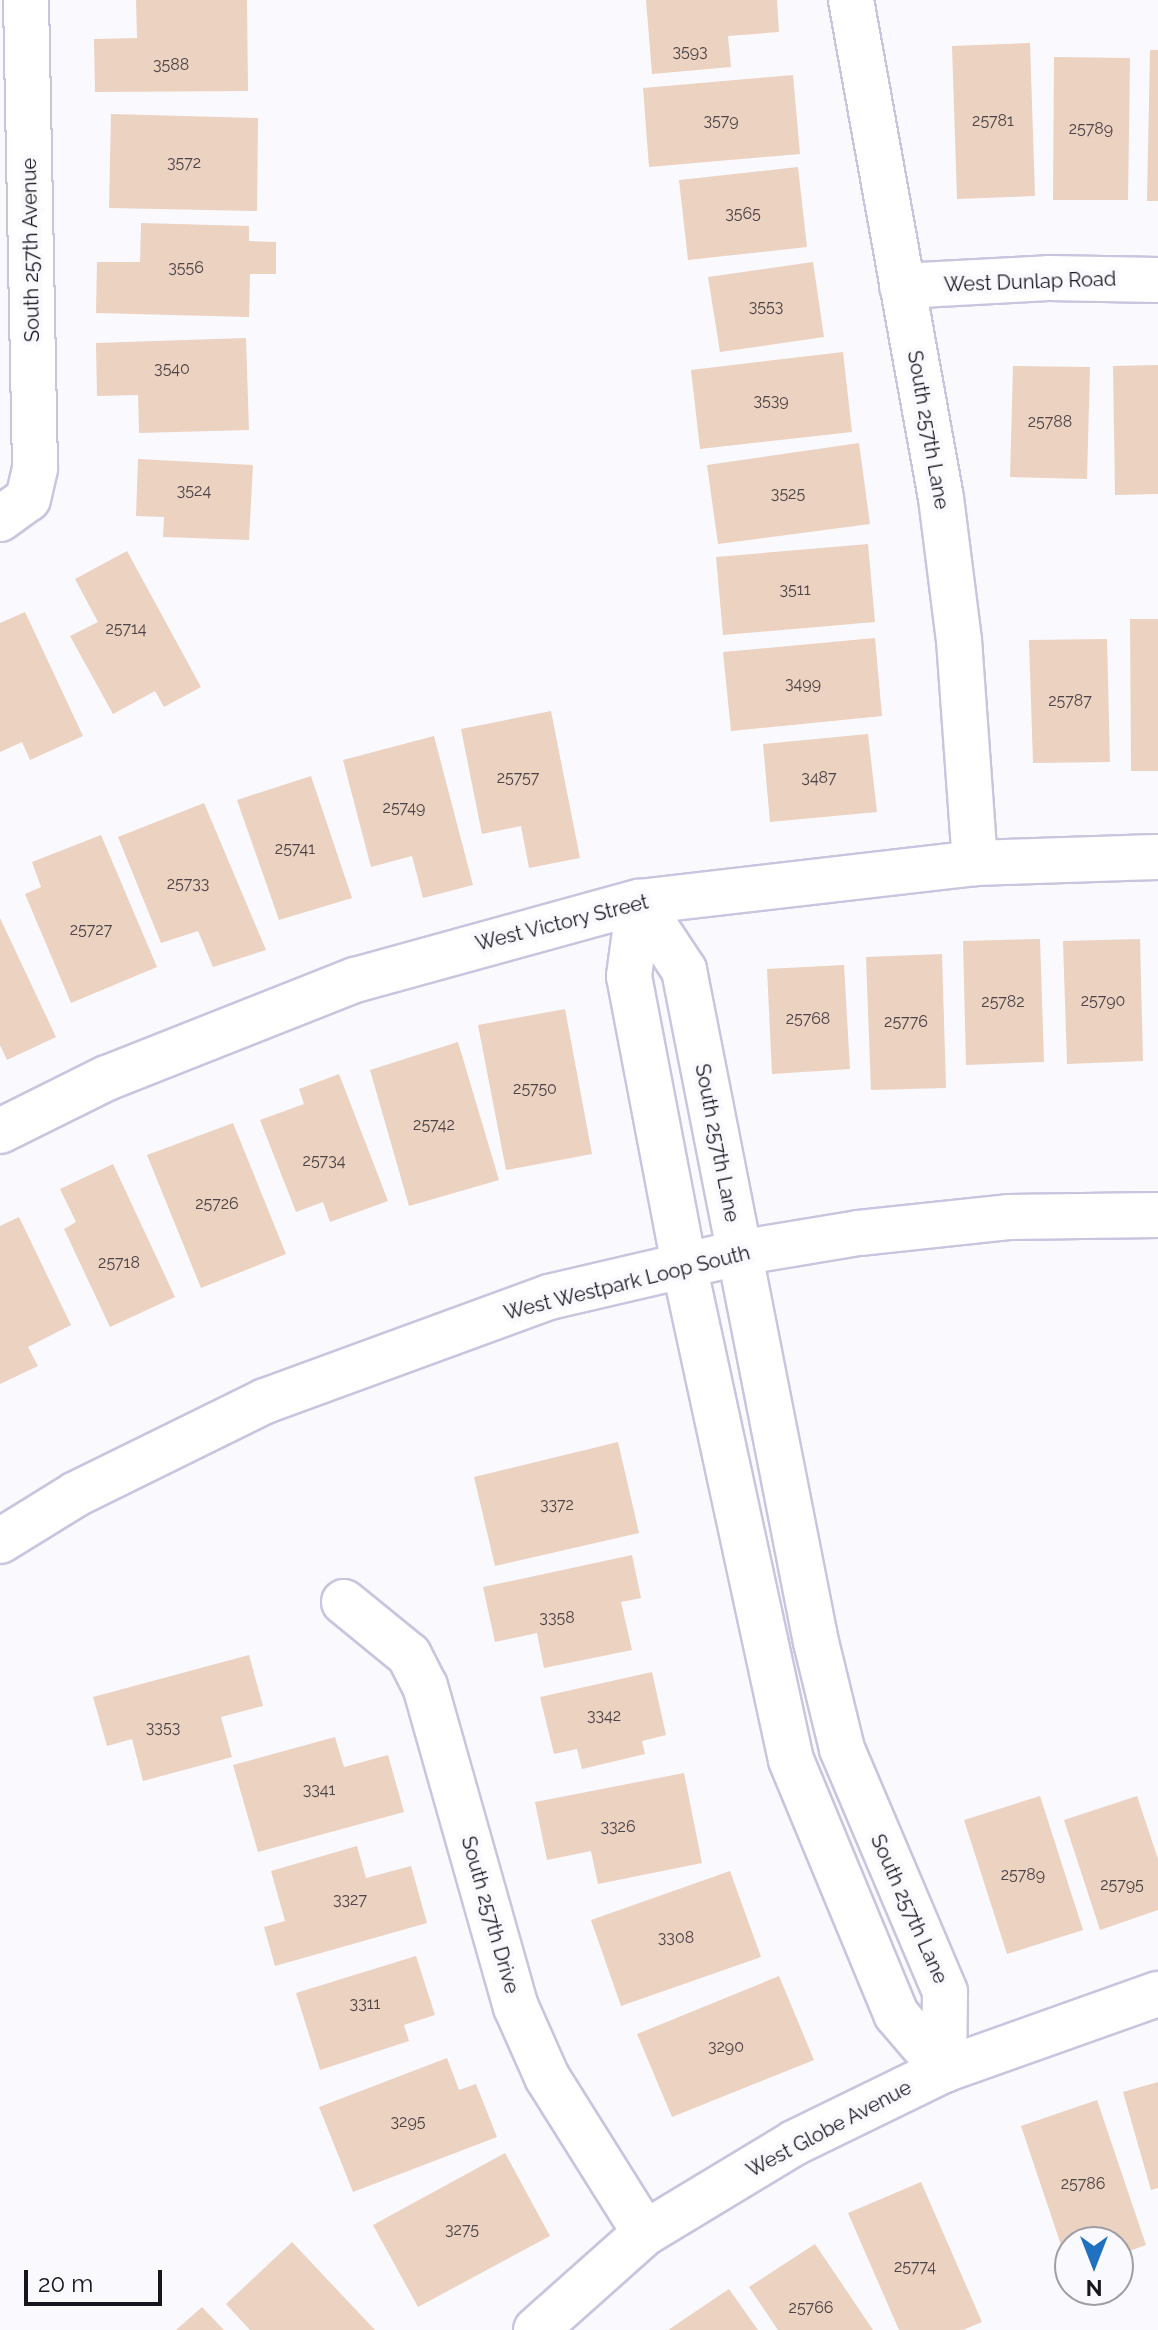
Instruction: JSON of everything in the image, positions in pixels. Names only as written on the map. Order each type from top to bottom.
[{"type":"street","name":"South 257th Avenue","points":[[14,509],[35,468],[26,0]]},
{"type":"street","name":"South 257th Lane","points":[[851,0],[951,567],[975,863]]},
{"type":"street","name":"West Dunlap Road","points":[[902,286],[1048,278],[1158,280]]},
{"type":"street","name":"West Victory Street","points":[[0,1131],[107,1078],[355,980],[639,902],[975,863],[1158,857]]},
{"type":"street","name":"South 257th Lane","points":[[639,902],[684,970],[738,1253],[842,1749],[945,1992],[944,2070]]},
{"type":"street","points":[[639,902],[629,976],[684,1265],[791,1760],[896,2014],[944,2070]]},
{"type":"street","name":"West Westpark Loop South","points":[[0,1541],[76,1494],[265,1401],[549,1297],[738,1253],[943,1222],[1158,1215]]},
{"type":"street","name":"South 257th Drive","points":[[344,1602],[409,1655],[425,1686],[516,2007],[547,2077],[645,2233]]},
{"type":"street","name":"West Globe Avenue","points":[[536,2330],[645,2233],[794,2143],[944,2070],[1158,1994]]},
{"type":"building","points":[[136,0],[247,0],[248,91],[95,92],[94,39],[137,38]]},
{"type":"building","points":[[646,0],[777,0],[779,32],[728,36],[731,67],[652,74]]},
{"type":"building","points":[[1030,43],[1035,196],[957,199],[952,46]]},
{"type":"building","points":[[1150,50],[1158,50],[1158,201],[1147,201]]},
{"type":"building","points":[[1054,57],[1130,58],[1128,200],[1053,200]]},
{"type":"building","points":[[793,75],[800,154],[649,167],[643,88]]},
{"type":"building","points":[[111,114],[258,118],[257,211],[109,208]]},
{"type":"building","points":[[798,167],[807,247],[688,260],[679,180]]},
{"type":"building","points":[[141,223],[249,226],[249,241],[276,242],[276,274],[250,274],[249,317],[96,313],[97,262],[140,262]]},
{"type":"building","points":[[813,262],[824,337],[720,352],[708,277]]},
{"type":"building","points":[[246,338],[249,430],[139,433],[138,395],[97,396],[96,343]]},
{"type":"building","points":[[843,352],[852,432],[700,449],[691,370]]},
{"type":"building","points":[[1158,365],[1158,494],[1115,495],[1113,366]]},
{"type":"building","points":[[1013,366],[1090,367],[1087,479],[1010,477]]},
{"type":"building","points":[[859,443],[870,524],[718,544],[707,465]]},
{"type":"building","points":[[138,459],[253,465],[249,540],[163,537],[164,517],[136,516]]},
{"type":"building","points":[[868,544],[875,622],[723,635],[716,557]]},
{"type":"building","points":[[127,551],[201,687],[164,707],[155,691],[113,714],[70,636],[98,622],[75,579]]},
{"type":"building","points":[[25,612],[83,736],[30,760],[22,742],[0,752],[0,623]]},
{"type":"building","points":[[1130,619],[1158,619],[1158,771],[1131,771]]},
{"type":"building","points":[[875,638],[882,716],[731,731],[723,652]]},
{"type":"building","points":[[1107,639],[1110,762],[1033,763],[1029,640]]},
{"type":"building","points":[[551,711],[580,858],[529,868],[521,826],[482,834],[461,729]]},
{"type":"building","points":[[868,734],[877,812],[770,822],[763,744]]},
{"type":"building","points":[[434,736],[473,885],[423,898],[412,856],[371,867],[343,760]]},
{"type":"building","points":[[311,776],[352,898],[279,920],[237,800]]},
{"type":"building","points":[[204,803],[266,950],[213,967],[198,931],[161,943],[118,837]]},
{"type":"building","points":[[101,835],[157,967],[71,1003],[25,894],[41,887],[32,862]]},
{"type":"building","points":[[0,918],[56,1037],[7,1060],[0,1045]]},
{"type":"building","points":[[1040,939],[1044,1062],[966,1065],[963,941]]},
{"type":"building","points":[[1140,939],[1143,1061],[1067,1064],[1063,941]]},
{"type":"building","points":[[942,954],[946,1088],[871,1090],[866,957]]},
{"type":"building","points":[[844,965],[850,1069],[772,1074],[767,969]]},
{"type":"building","points":[[565,1009],[592,1154],[506,1170],[478,1025]]},
{"type":"building","points":[[458,1042],[499,1180],[409,1206],[370,1070]]},
{"type":"building","points":[[339,1074],[388,1201],[330,1222],[323,1202],[296,1212],[260,1120],[304,1104],[299,1089]]},
{"type":"building","points":[[233,1123],[286,1254],[201,1288],[147,1155]]},
{"type":"building","points":[[113,1164],[175,1297],[110,1327],[64,1229],[76,1222],[60,1189]]},
{"type":"building","points":[[19,1217],[71,1325],[28,1347],[38,1366],[0,1384],[0,1226]]},
{"type":"building","points":[[618,1442],[639,1533],[495,1566],[474,1477]]},
{"type":"building","points":[[632,1555],[641,1598],[621,1602],[632,1650],[544,1668],[537,1633],[495,1642],[483,1587]]},
{"type":"building","points":[[249,1655],[263,1706],[221,1717],[232,1757],[143,1781],[132,1739],[107,1746],[93,1697]]},
{"type":"building","points":[[652,1672],[666,1735],[642,1741],[645,1754],[582,1769],[577,1749],[554,1754],[540,1697]]},
{"type":"building","points":[[335,1737],[344,1767],[388,1755],[404,1812],[258,1852],[233,1765]]},
{"type":"building","points":[[684,1773],[702,1863],[598,1884],[591,1851],[547,1860],[535,1802]]},
{"type":"building","points":[[1040,1796],[1083,1930],[1007,1954],[964,1820]]},
{"type":"building","points":[[1137,1796],[1158,1859],[1158,1910],[1100,1930],[1064,1820]]},
{"type":"building","points":[[357,1846],[366,1878],[411,1866],[427,1923],[275,1966],[264,1927],[285,1921],[271,1871]]},
{"type":"building","points":[[730,1871],[761,1957],[621,2006],[591,1920]]},
{"type":"building","points":[[416,1956],[435,2015],[404,2025],[409,2041],[320,2070],[296,1993]]},
{"type":"building","points":[[779,1976],[814,2060],[672,2117],[637,2034]]},
{"type":"building","points":[[447,2058],[459,2090],[476,2084],[497,2137],[353,2192],[319,2107]]},
{"type":"building","points":[[1158,2082],[1158,2188],[1151,2190],[1123,2092]]},
{"type":"building","points":[[1097,2100],[1146,2245],[1134,2249],[1134,2226],[1055,2226],[1021,2126]]},
{"type":"building","points":[[505,2153],[550,2236],[418,2307],[373,2225]]},
{"type":"building","points":[[921,2182],[982,2322],[963,2330],[899,2330],[848,2213]]},
{"type":"building","points":[[292,2242],[375,2330],[250,2330],[226,2304]]},
{"type":"building","points":[[815,2244],[873,2330],[778,2330],[749,2287]]},
{"type":"building","points":[[729,2289],[758,2330],[668,2330]]},
{"type":"building","points":[[202,2307],[224,2330],[176,2330]]}]
